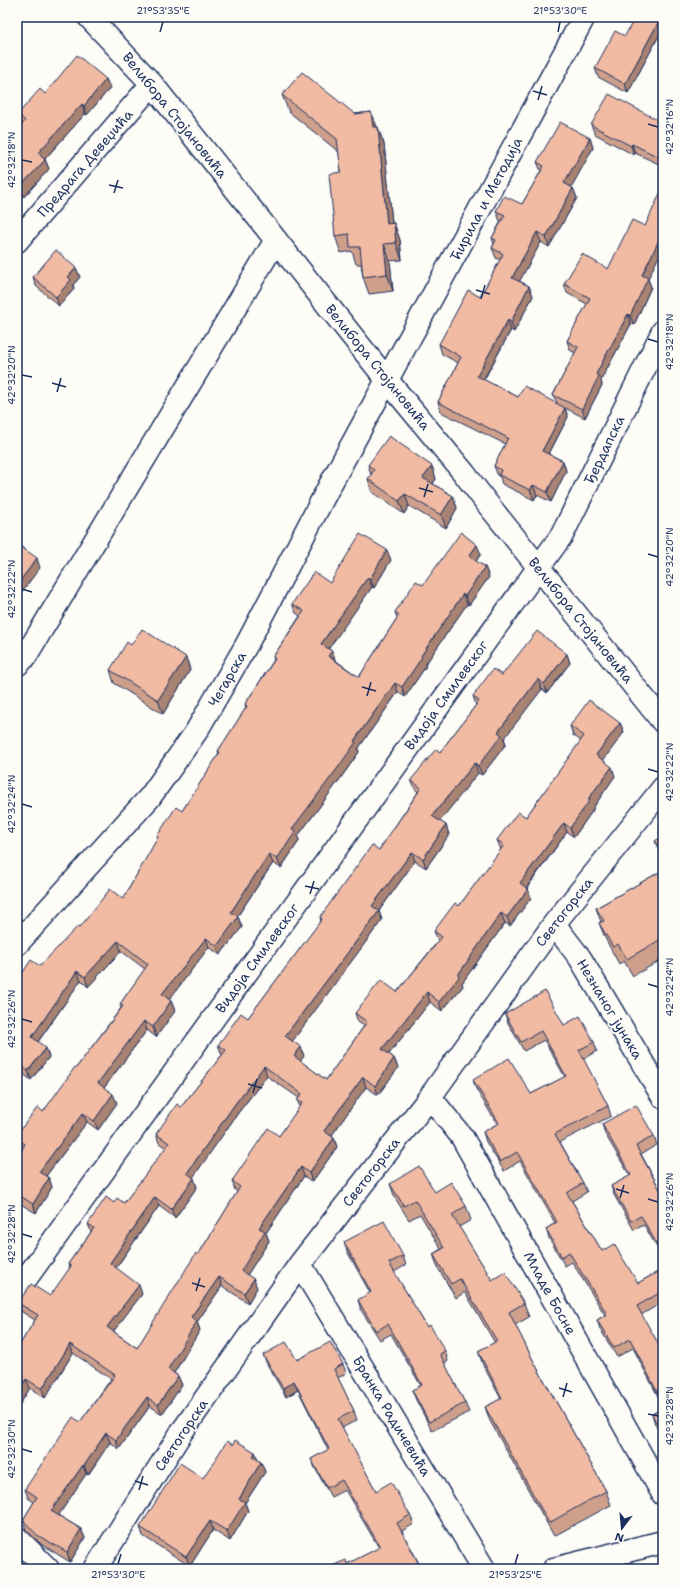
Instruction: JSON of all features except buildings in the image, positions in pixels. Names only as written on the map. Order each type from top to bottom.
[{"type":"street","name":"Велибора Стојановића","points":[[89,17],[152,84],[387,380],[663,722]]},
{"type":"street","name":"Ћирила и Методија","points":[[387,380],[584,17]]},
{"type":"street","name":"Предрага Девеџића","points":[[17,241],[152,84]]},
{"type":"street","points":[[17,665],[25,657],[276,240]]},
{"type":"street","name":"Ђердапска","points":[[539,567],[562,535],[663,331]]},
{"type":"street","name":"Чегарска","points":[[17,944],[150,797],[196,732],[247,644],[387,380]]},
{"type":"street","name":"Видоја Смилевског","points":[[17,1291],[539,567]]},
{"type":"street","name":"Светогорска","points":[[95,1569],[181,1433],[300,1264],[430,1097],[554,924],[663,788]]},
{"type":"street","name":"Незнаног јунака","points":[[554,924],[580,958],[663,1097]]},
{"type":"street","name":"Младе Босне","points":[[430,1097],[462,1137],[663,1494]]},
{"type":"street","name":"Бранка Радичевића","points":[[300,1264],[484,1569]]},
{"type":"street","points":[[17,1538],[48,1569]]},
{"type":"street","points":[[554,1569],[663,1542]]}]
